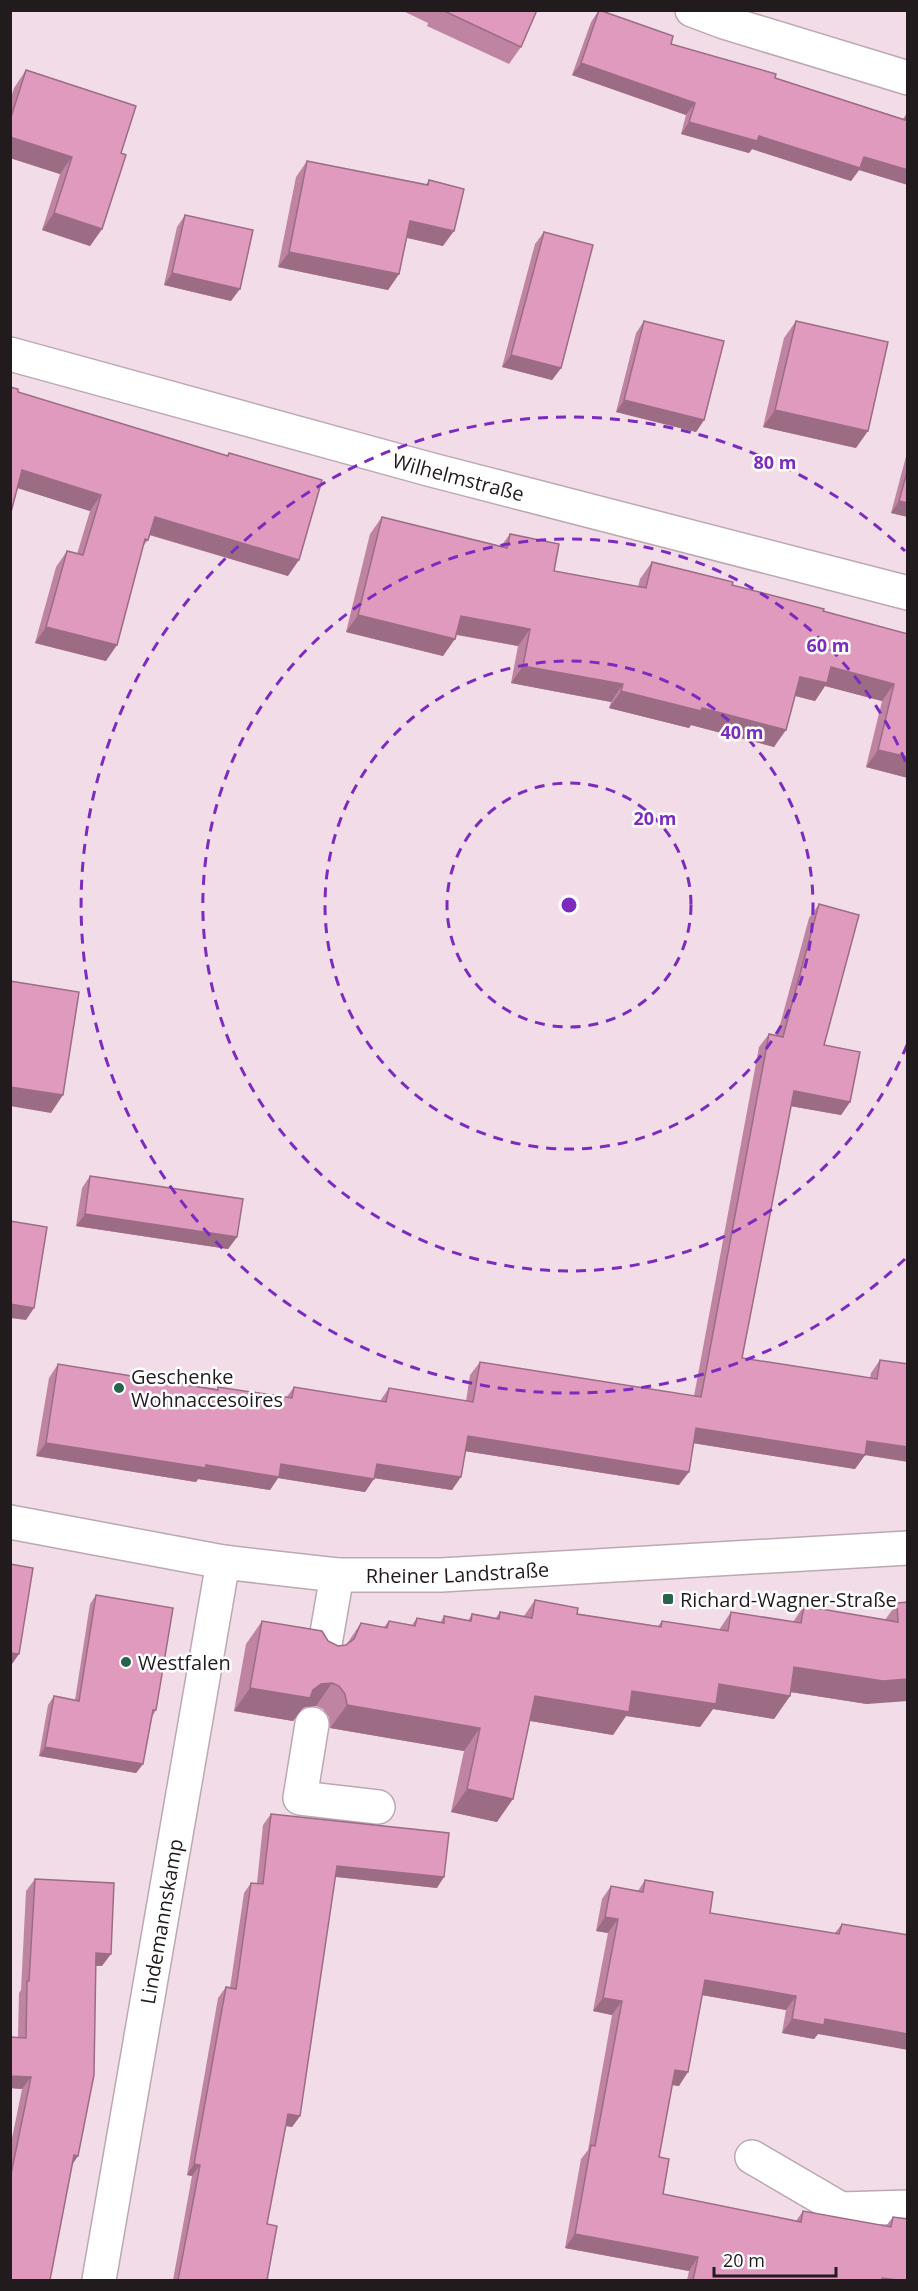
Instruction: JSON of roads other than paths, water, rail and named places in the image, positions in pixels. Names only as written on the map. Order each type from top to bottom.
[{"type":"street","points":[[692,10],[724,22],[908,78]]},
{"type":"street","name":"Wilhelmstraße","points":[[10,354],[432,470],[908,593]]},
{"type":"street","name":"Rheiner Landstraße","points":[[10,1522],[223,1562],[337,1575],[441,1575],[908,1548]]},
{"type":"street","name":"Lindemannskamp","points":[[99,2280],[223,1562]]},
{"type":"street","points":[[324,1650],[337,1575]]},
{"type":"street","points":[[312,1724],[300,1798],[378,1807]]},
{"type":"street","points":[[752,2157],[841,2209],[908,2207]]},
{"type":"place","name":"Geschenke Wohnaccesoires","points":[[119,1388]]},
{"type":"place","name":"Richard-Wagner-Straße","points":[[668,1599]]},
{"type":"place","name":"Westfalen","points":[[126,1662]]}]
